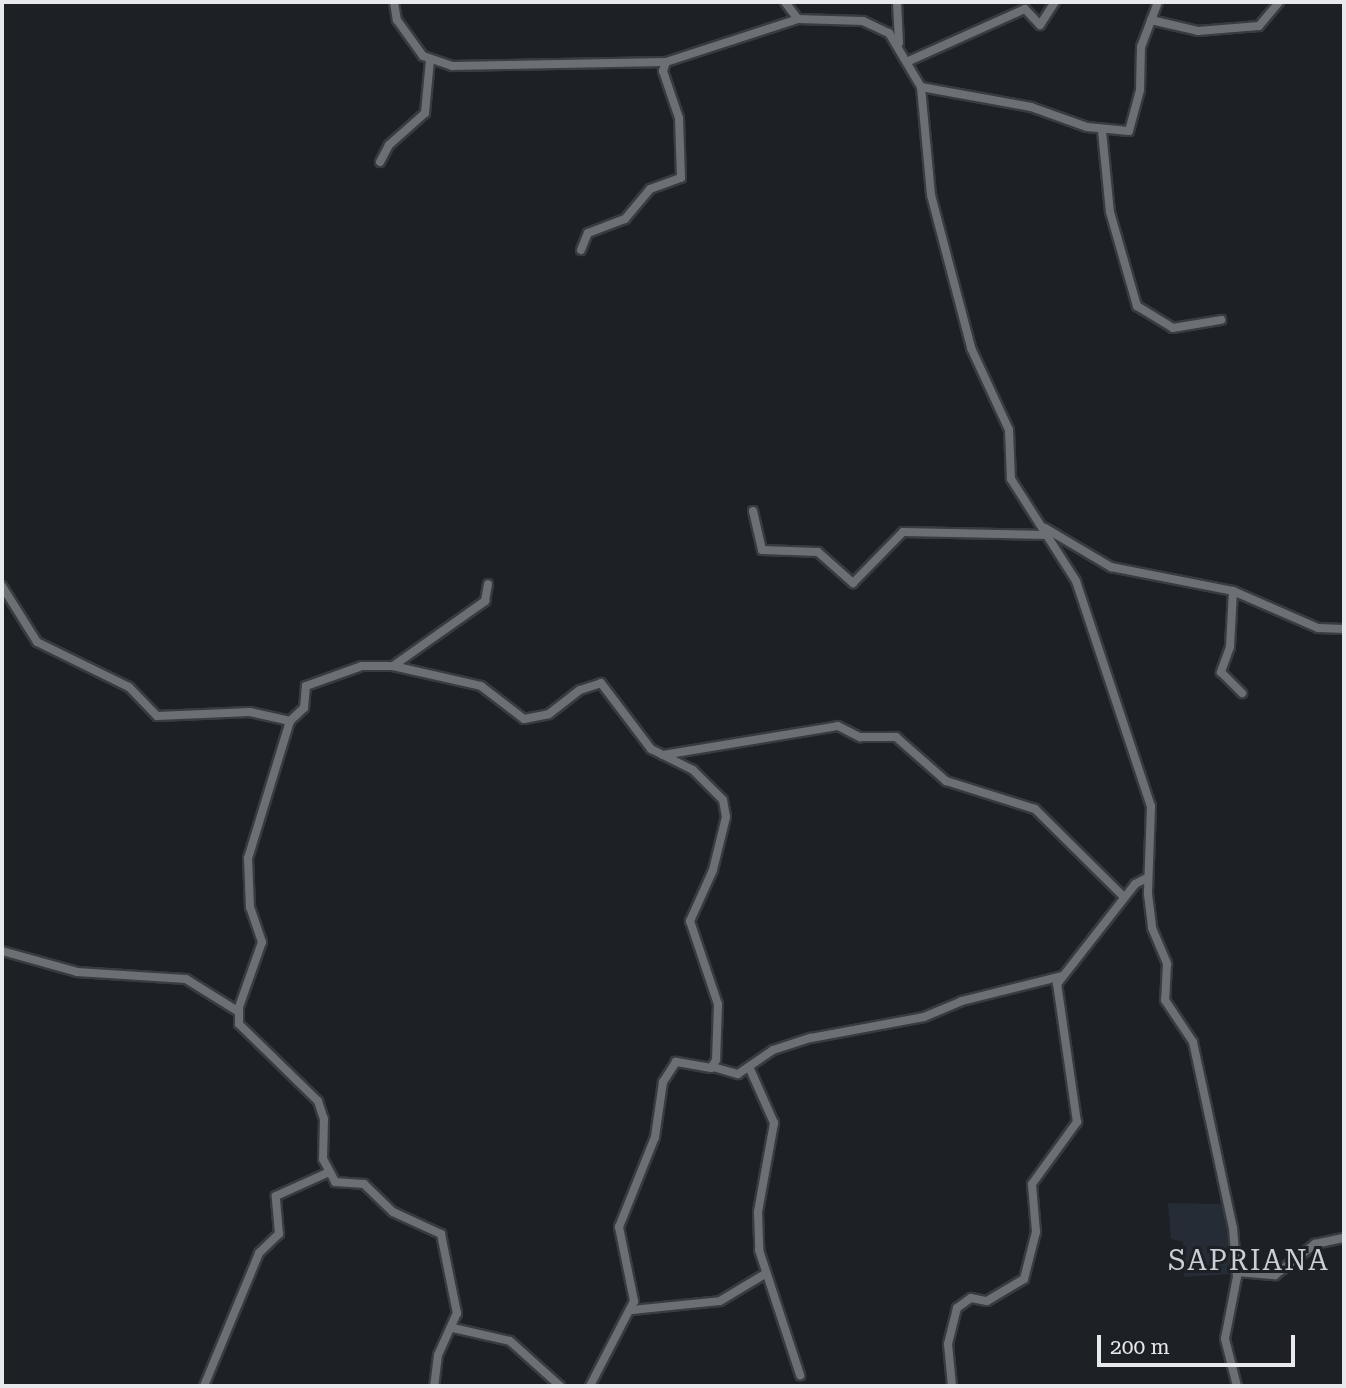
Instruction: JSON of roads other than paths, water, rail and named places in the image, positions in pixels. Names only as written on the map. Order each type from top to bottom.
[{"type":"street","points":[[394,2],[407,36],[430,60],[452,66],[666,62],[798,19],[863,21],[899,43],[911,60],[921,87],[929,182],[952,282],[992,403],[1009,430],[1011,479],[1076,582],[1151,806],[1147,878],[1152,928],[1167,964],[1165,1000],[1187,1027],[1210,1100],[1237,1272],[1225,1339],[1237,1386]]},
{"type":"street","points":[[785,2],[798,19]]},
{"type":"street","points":[[897,2],[899,43]]},
{"type":"street","points":[[911,60],[1025,9],[1040,25],[1055,2]]},
{"type":"street","points":[[921,87],[1031,107],[1102,131],[1132,128],[1141,47],[1158,2]]},
{"type":"street","points":[[1152,20],[1199,31],[1259,26],[1279,2]]},
{"type":"street","points":[[380,162],[389,145],[425,113],[430,60]]},
{"type":"street","points":[[581,250],[588,233],[625,219],[650,189],[681,178],[679,118],[663,71],[666,62]]},
{"type":"street","points":[[1102,131],[1110,212],[1137,306],[1173,328],[1222,320]]},
{"type":"street","points":[[753,511],[762,550],[818,552],[853,583],[903,532],[1047,535]]},
{"type":"street","points":[[1040,525],[1111,567],[1233,591],[1318,628],[1344,629]]},
{"type":"street","points":[[393,666],[485,601],[488,584]]},
{"type":"street","points":[[2,586],[37,642],[128,687],[157,716],[250,712],[290,721]]},
{"type":"street","points":[[1233,591],[1230,647],[1221,672],[1242,693]]},
{"type":"street","points":[[434,1386],[438,1355],[453,1328],[457,1303],[437,1228],[393,1212],[364,1184],[341,1185],[327,1173],[322,1109],[289,1067],[242,1031],[239,1012],[262,942],[250,907],[248,858],[290,721],[300,715],[313,682],[362,666],[393,666],[481,686],[524,719],[549,714],[593,684],[607,685],[644,741],[663,755],[693,770],[726,806],[713,870],[690,921],[718,1004],[713,1067]]},
{"type":"street","points":[[663,755],[838,726],[860,737],[896,737],[946,780],[1035,809],[1124,897]]},
{"type":"street","points":[[952,1386],[948,1344],[957,1308],[971,1298],[987,1301],[1024,1279],[1036,1232],[1032,1184],[1077,1122],[1055,990],[1062,976],[1124,897],[1147,878]]},
{"type":"street","points":[[2,951],[77,972],[186,979],[239,1012]]},
{"type":"street","points":[[590,1386],[632,1310],[634,1289],[619,1227],[633,1180],[655,1137],[663,1082],[676,1062],[713,1067],[731,1076],[750,1069],[773,1050],[811,1038],[924,1017],[962,1001],[1062,976]]},
{"type":"street","points":[[750,1069],[774,1123],[758,1212],[765,1274],[800,1375]]},
{"type":"street","points":[[204,1386],[259,1253],[279,1234],[276,1196],[327,1173]]},
{"type":"street","points":[[1237,1272],[1275,1275],[1315,1244],[1344,1238]]},
{"type":"street","points":[[632,1310],[720,1301],[765,1274]]},
{"type":"street","points":[[453,1328],[510,1340],[559,1386]]},
{"type":"district","name":"SAPRIANA","points":[[1249,1261]]}]
